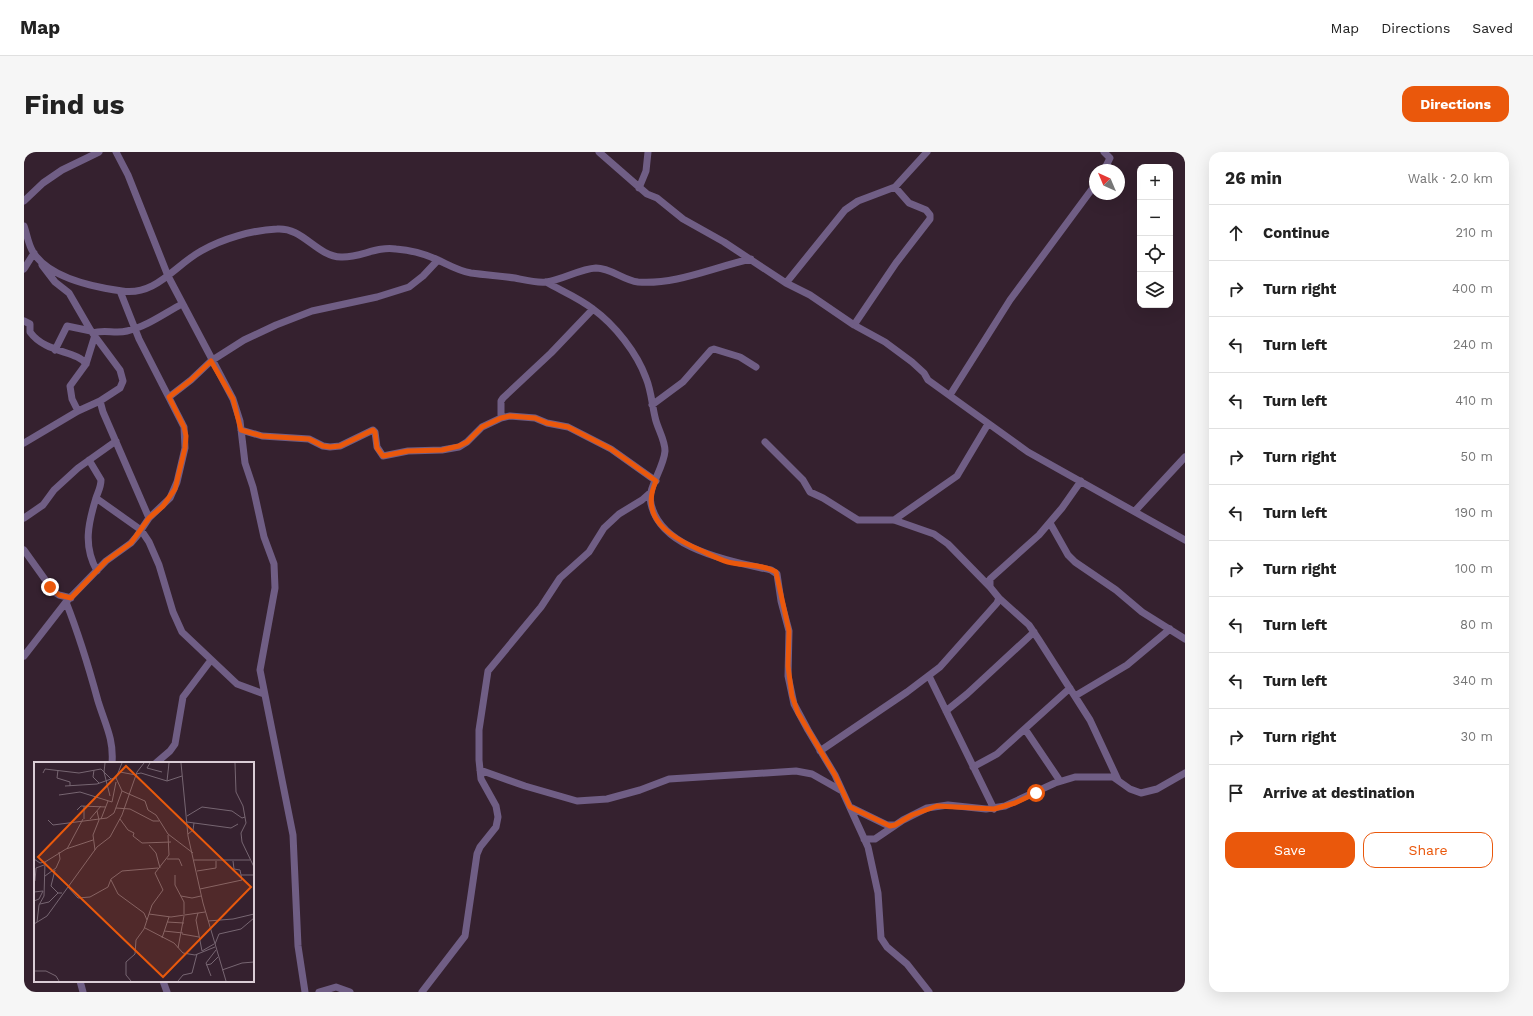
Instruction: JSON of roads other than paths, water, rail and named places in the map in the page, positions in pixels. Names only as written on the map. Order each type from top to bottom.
[{"type":"street","points":[[24,201],[43,183],[62,170],[99,152]]},
{"type":"street","points":[[116,152],[128,175],[168,276],[211,361],[233,399],[241,430],[245,464],[253,487],[264,537],[274,564],[274,600],[260,670],[292,835],[298,946],[305,992]]},
{"type":"street","points":[[599,152],[639,188],[684,219],[786,283],[810,295],[854,325],[885,342],[912,362],[924,373],[928,380],[1028,452],[1185,540]]},
{"type":"street","points":[[639,188],[646,171],[648,152]]},
{"type":"street","points":[[786,283],[845,210],[858,201],[895,187],[928,152]]},
{"type":"street","points":[[1104,152],[1110,158],[1107,164]]},
{"type":"street","points":[[854,325],[888,273],[930,219],[930,215],[926,210],[909,203],[895,187]]},
{"type":"street","points":[[950,395],[1010,300],[1089,193]]},
{"type":"street","points":[[24,226],[33,256],[44,267],[55,282],[69,293],[93,333],[120,370],[123,380],[120,388],[100,401],[78,411],[24,443]]},
{"type":"street","points":[[33,256],[71,280],[130,292],[148,288],[168,276],[186,260],[202,250],[240,236],[277,229],[285,229],[298,234],[326,253],[336,256],[349,257],[384,248],[407,251],[438,260],[460,270],[546,282],[593,309],[620,336],[634,355],[647,380],[652,405],[665,452],[656,481],[651,492],[642,500],[619,514],[604,528],[589,552],[560,578],[540,607],[488,671],[479,730],[480,770],[481,779],[496,806],[498,823],[480,847],[477,854],[465,936],[422,992]]},
{"type":"street","points":[[24,269],[33,256]]},
{"type":"street","points":[[546,282],[597,268],[637,282],[667,280],[750,259]]},
{"type":"street","points":[[169,397],[191,380],[211,361],[244,340],[312,311],[377,297],[409,287],[423,276],[438,260]]},
{"type":"street","points":[[24,656],[68,600],[114,554],[131,543],[149,518],[163,506],[175,489],[185,448],[184,427],[134,329],[120,291]]},
{"type":"street","points":[[55,350],[67,326],[93,333],[100,331],[124,332],[134,329],[182,304]]},
{"type":"street","points":[[501,418],[501,401],[503,398],[551,353],[593,309]]},
{"type":"street","points":[[24,321],[30,324],[30,332],[39,342],[55,350],[80,358],[86,364]]},
{"type":"street","points":[[78,411],[72,399],[70,386],[86,364],[93,333]]},
{"type":"street","points":[[652,405],[683,382],[711,350],[714,349],[740,357],[756,367]]},
{"type":"street","points":[[100,401],[149,518]]},
{"type":"street","points":[[241,430],[262,436],[309,439],[323,446],[330,447],[340,446],[373,430],[375,432],[379,452],[383,456],[386,456],[408,451],[442,450],[459,446],[467,442],[482,427],[501,418],[510,416],[535,418],[547,423],[568,427],[618,453],[656,481]]},
{"type":"street","points":[[894,520],[926,496],[957,476],[988,424]]},
{"type":"street","points":[[24,518],[44,505],[54,490],[78,468],[116,441]]},
{"type":"street","points":[[765,442],[803,480],[810,492],[823,498],[858,520],[894,520],[940,537],[1034,632],[1080,704],[1101,741],[1118,780]]},
{"type":"street","points":[[1135,511],[1185,457]]},
{"type":"street","points":[[90,460],[101,480],[88,534],[87,546],[90,558],[96,571]]},
{"type":"street","points":[[990,587],[990,579],[992,576],[1050,523],[1081,481]]},
{"type":"street","points":[[651,492],[652,504],[658,521],[671,535],[722,560],[771,570],[777,574],[781,601],[789,631],[788,671],[792,696],[798,713],[842,791],[864,839],[870,843],[878,893],[881,938],[887,947],[907,964],[929,992]]},
{"type":"street","points":[[96,498],[141,530],[149,542],[159,565],[178,625],[182,632],[202,649],[211,660],[237,684],[264,694]]},
{"type":"street","points":[[642,500],[652,504]]},
{"type":"street","points":[[1050,523],[1068,555],[1075,562],[1116,590],[1142,612],[1185,639]]},
{"type":"street","points":[[24,550],[54,592],[68,600],[112,742],[112,762]]},
{"type":"street","points":[[820,751],[940,667],[986,616],[997,603],[999,598]]},
{"type":"street","points":[[1075,696],[1127,665],[1170,629]]},
{"type":"street","points":[[946,710],[967,694],[1034,632]]},
{"type":"street","points":[[157,762],[170,751],[175,744],[184,697],[211,660]]},
{"type":"street","points":[[928,676],[994,809]]},
{"type":"street","points":[[973,767],[997,754],[1070,688]]},
{"type":"street","points":[[1080,704],[1085,690]]},
{"type":"street","points":[[1026,729],[1060,781]]},
{"type":"street","points":[[480,770],[525,786],[576,800],[607,799],[640,790],[669,779],[796,771],[812,774],[842,791]]},
{"type":"street","points":[[870,843],[912,815],[937,806],[994,809],[1015,803],[1060,781],[1075,777],[1108,776],[1118,780],[1130,789],[1141,792],[1157,789],[1185,773]]},
{"type":"street","points":[[850,807],[887,825],[895,825]]},
{"type":"street","points":[[161,992],[163,982]]},
{"type":"street","points":[[163,982],[167,992]]},
{"type":"street","points":[[319,992],[336,987],[350,992]]}]
